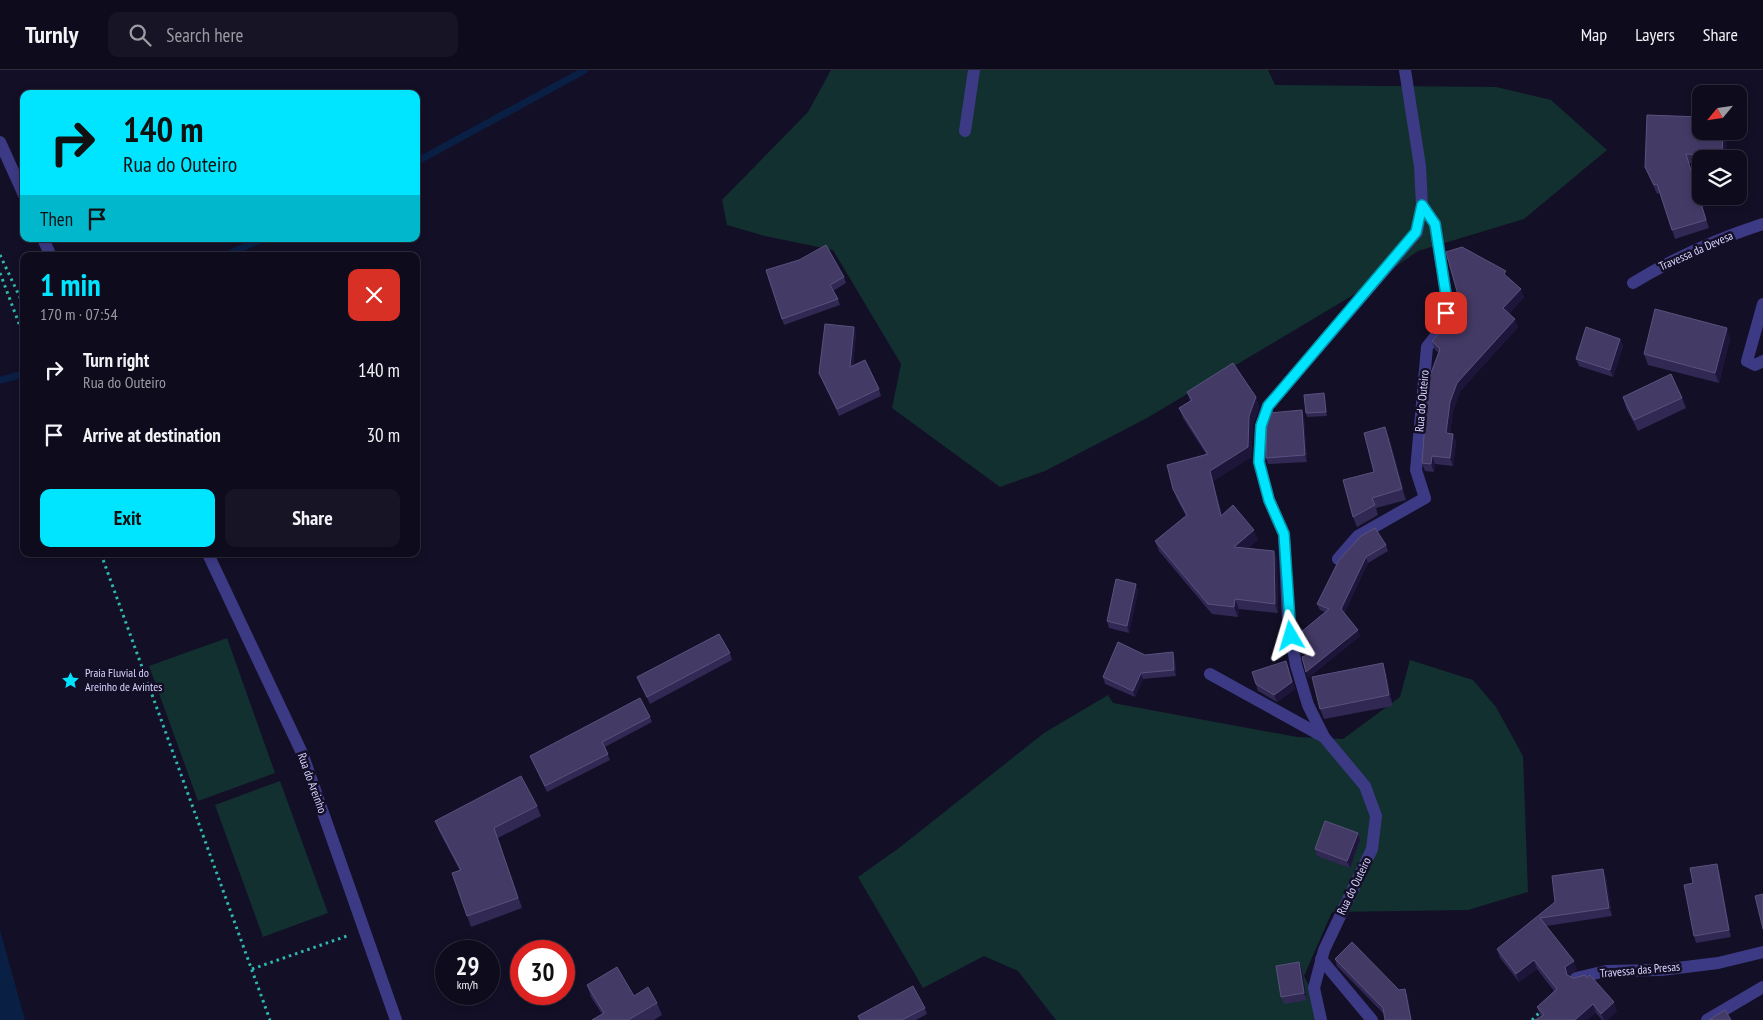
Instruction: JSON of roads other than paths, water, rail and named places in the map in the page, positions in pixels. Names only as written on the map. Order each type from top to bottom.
[{"type":"street","points":[[965,131],[974,70]]},
{"type":"street","name":"Rua do Outeiro","points":[[1321,1020],[1314,988],[1321,959],[1349,895],[1372,849],[1376,816],[1366,786],[1324,737],[1308,705],[1296,665],[1288,621],[1284,534],[1269,500],[1259,462],[1261,426],[1268,406],[1416,232],[1422,205],[1420,166],[1405,70]]},
{"type":"street","points":[[0,142],[20,186]]},
{"type":"street","name":"Rua do Outeiro","points":[[1338,560],[1358,536],[1425,498],[1416,470],[1427,348],[1445,324],[1447,301],[1435,224],[1422,205]]},
{"type":"street","name":"Travessa da Devesa","points":[[1633,284],[1666,263],[1726,236],[1763,224]]},
{"type":"street","points":[[1763,304],[1747,361],[1755,365],[1763,361]]},
{"type":"street","name":"Rua do Areinho","points":[[209,557],[302,753],[396,1020]]},
{"type":"street","points":[[1210,674],[1324,737]]},
{"type":"street","name":"Travessa das Presas","points":[[1576,978],[1606,971],[1661,970],[1718,963],[1763,952]]},
{"type":"street","points":[[1321,959],[1372,1020]]},
{"type":"street","points":[[1707,1020],[1763,987]]},
{"type":"water","points":[[0,930],[25,1020],[0,1020]]},
{"type":"waterway","points":[[420,160],[585,70]]},
{"type":"waterway","points":[[233,252],[255,242]]},
{"type":"waterway","points":[[0,380],[20,375]]},
{"type":"place","name":"Praia Fluvial do Areinho de Avintes","points":[[71,680]]}]
